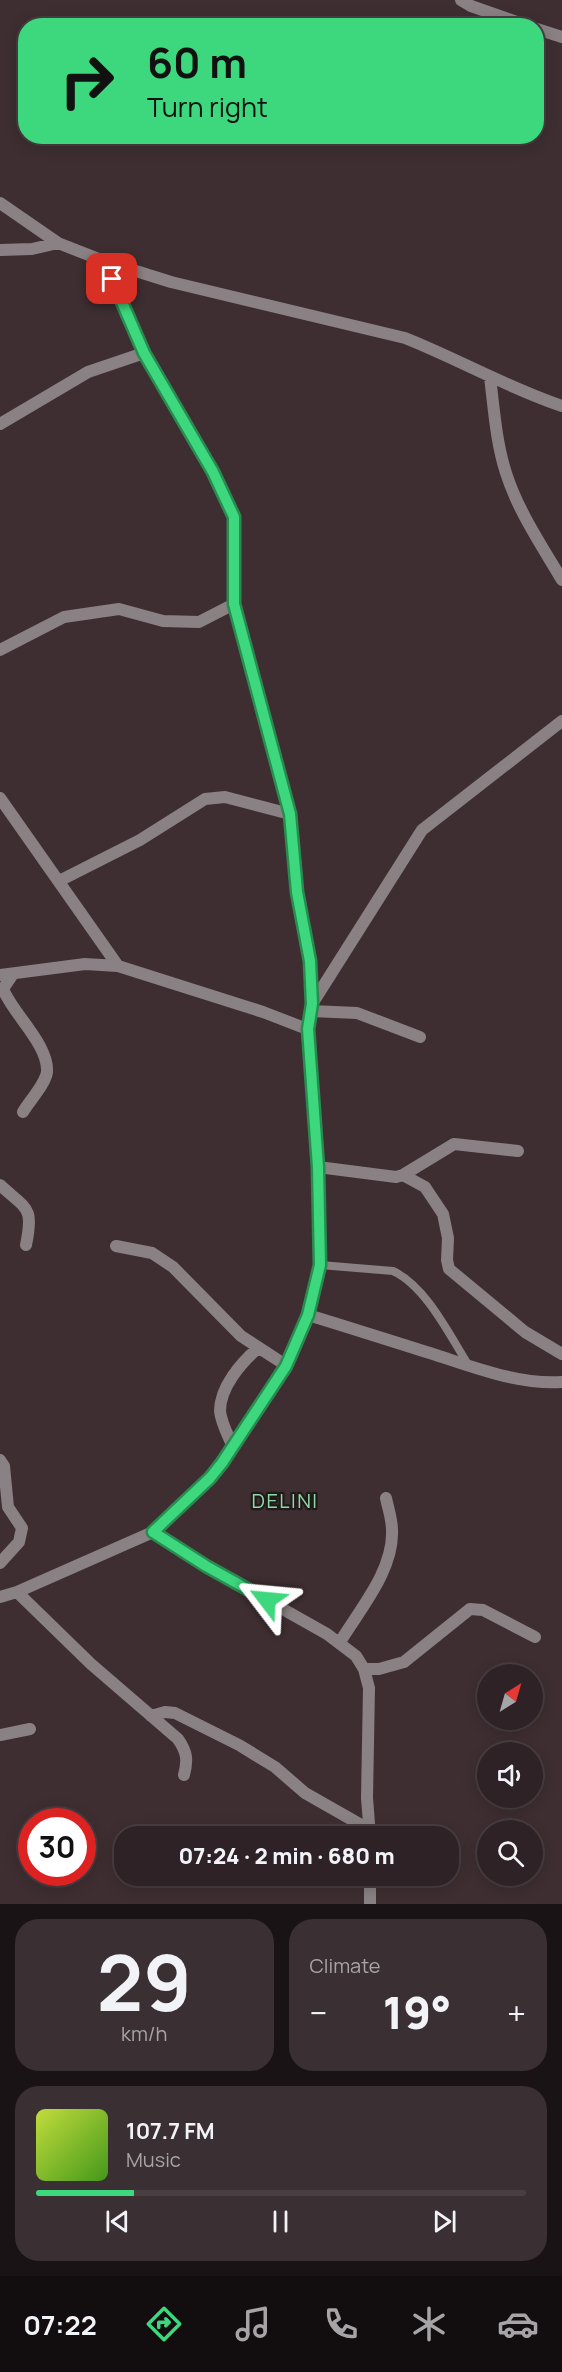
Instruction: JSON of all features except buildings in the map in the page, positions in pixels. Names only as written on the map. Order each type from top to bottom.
[{"type":"street","points":[[461,0],[505,18]]},
{"type":"street","points":[[544,32],[562,38]]},
{"type":"street","points":[[0,203],[58,243],[104,261],[171,282],[405,338],[439,351],[490,377],[562,406]]},
{"type":"street","points":[[0,250],[32,249],[58,243]]},
{"type":"street","points":[[1,1595],[17,1592],[153,1532],[210,1478],[286,1366],[308,1315],[320,1265],[318,1167],[308,1029],[312,1007],[310,961],[297,892],[290,814],[234,604],[234,517],[213,472],[144,353],[104,261]]},
{"type":"street","points":[[0,424],[88,372],[144,353]]},
{"type":"street","points":[[490,377],[496,432],[506,474],[523,513],[562,580]]},
{"type":"street","points":[[0,650],[64,617],[119,609],[163,621],[199,622],[234,604]]},
{"type":"street","points":[[312,1007],[422,830],[562,722]]},
{"type":"street","points":[[59,881],[140,840],[205,799],[225,797],[290,814]]},
{"type":"street","points":[[0,798],[118,966]]},
{"type":"street","points":[[23,1112],[42,1084],[47,1072],[40,1048],[3,989],[4,976],[85,964],[118,966],[263,1012],[308,1029]]},
{"type":"street","points":[[312,1007],[357,1013],[420,1037]]},
{"type":"street","points":[[318,1167],[396,1177],[404,1175],[454,1144],[518,1151]]},
{"type":"street","points":[[404,1175],[425,1187],[443,1214],[448,1238],[449,1269],[525,1332],[562,1354]]},
{"type":"street","points":[[0,1185],[30,1213],[31,1222],[26,1245]]},
{"type":"street","points":[[116,1246],[152,1253],[173,1267],[241,1336],[286,1366]]},
{"type":"street","points":[[308,1315],[469,1366],[547,1383],[562,1382]]},
{"type":"street","points":[[233,1447],[220,1413],[222,1397],[234,1374],[258,1348]]},
{"type":"street","points":[[0,1460],[4,1466],[8,1507],[22,1528],[19,1542],[0,1563]]},
{"type":"street","points":[[340,1642],[382,1574],[390,1550],[392,1530],[386,1498]]},
{"type":"street","points":[[153,1532],[206,1566],[340,1642],[356,1656],[364,1669],[369,1688],[367,1798],[369,1826]]},
{"type":"street","points":[[17,1592],[92,1664],[178,1739],[185,1749],[187,1761],[184,1774]]},
{"type":"street","points":[[364,1669],[379,1669],[404,1662],[470,1609],[483,1610],[535,1638]]},
{"type":"street","points":[[152,1716],[165,1712],[175,1713],[239,1745],[275,1767],[305,1793],[359,1826]]},
{"type":"street","points":[[0,1735],[30,1729]]},
{"type":"street","points":[[370,1886],[370,1904]]},
{"type":"lane","points":[[320,1265],[393,1271],[404,1276],[420,1291],[469,1366]]},
{"type":"district","name":"DELINI","points":[[285,1501]]},
{"type":"route","points":[[112,279],[144,353],[213,472],[234,517],[234,604],[290,814],[297,892],[310,961],[312,1004],[308,1029],[318,1167],[320,1265],[308,1315],[286,1366],[222,1463],[210,1478],[153,1532],[206,1566],[267,1600]]}]
